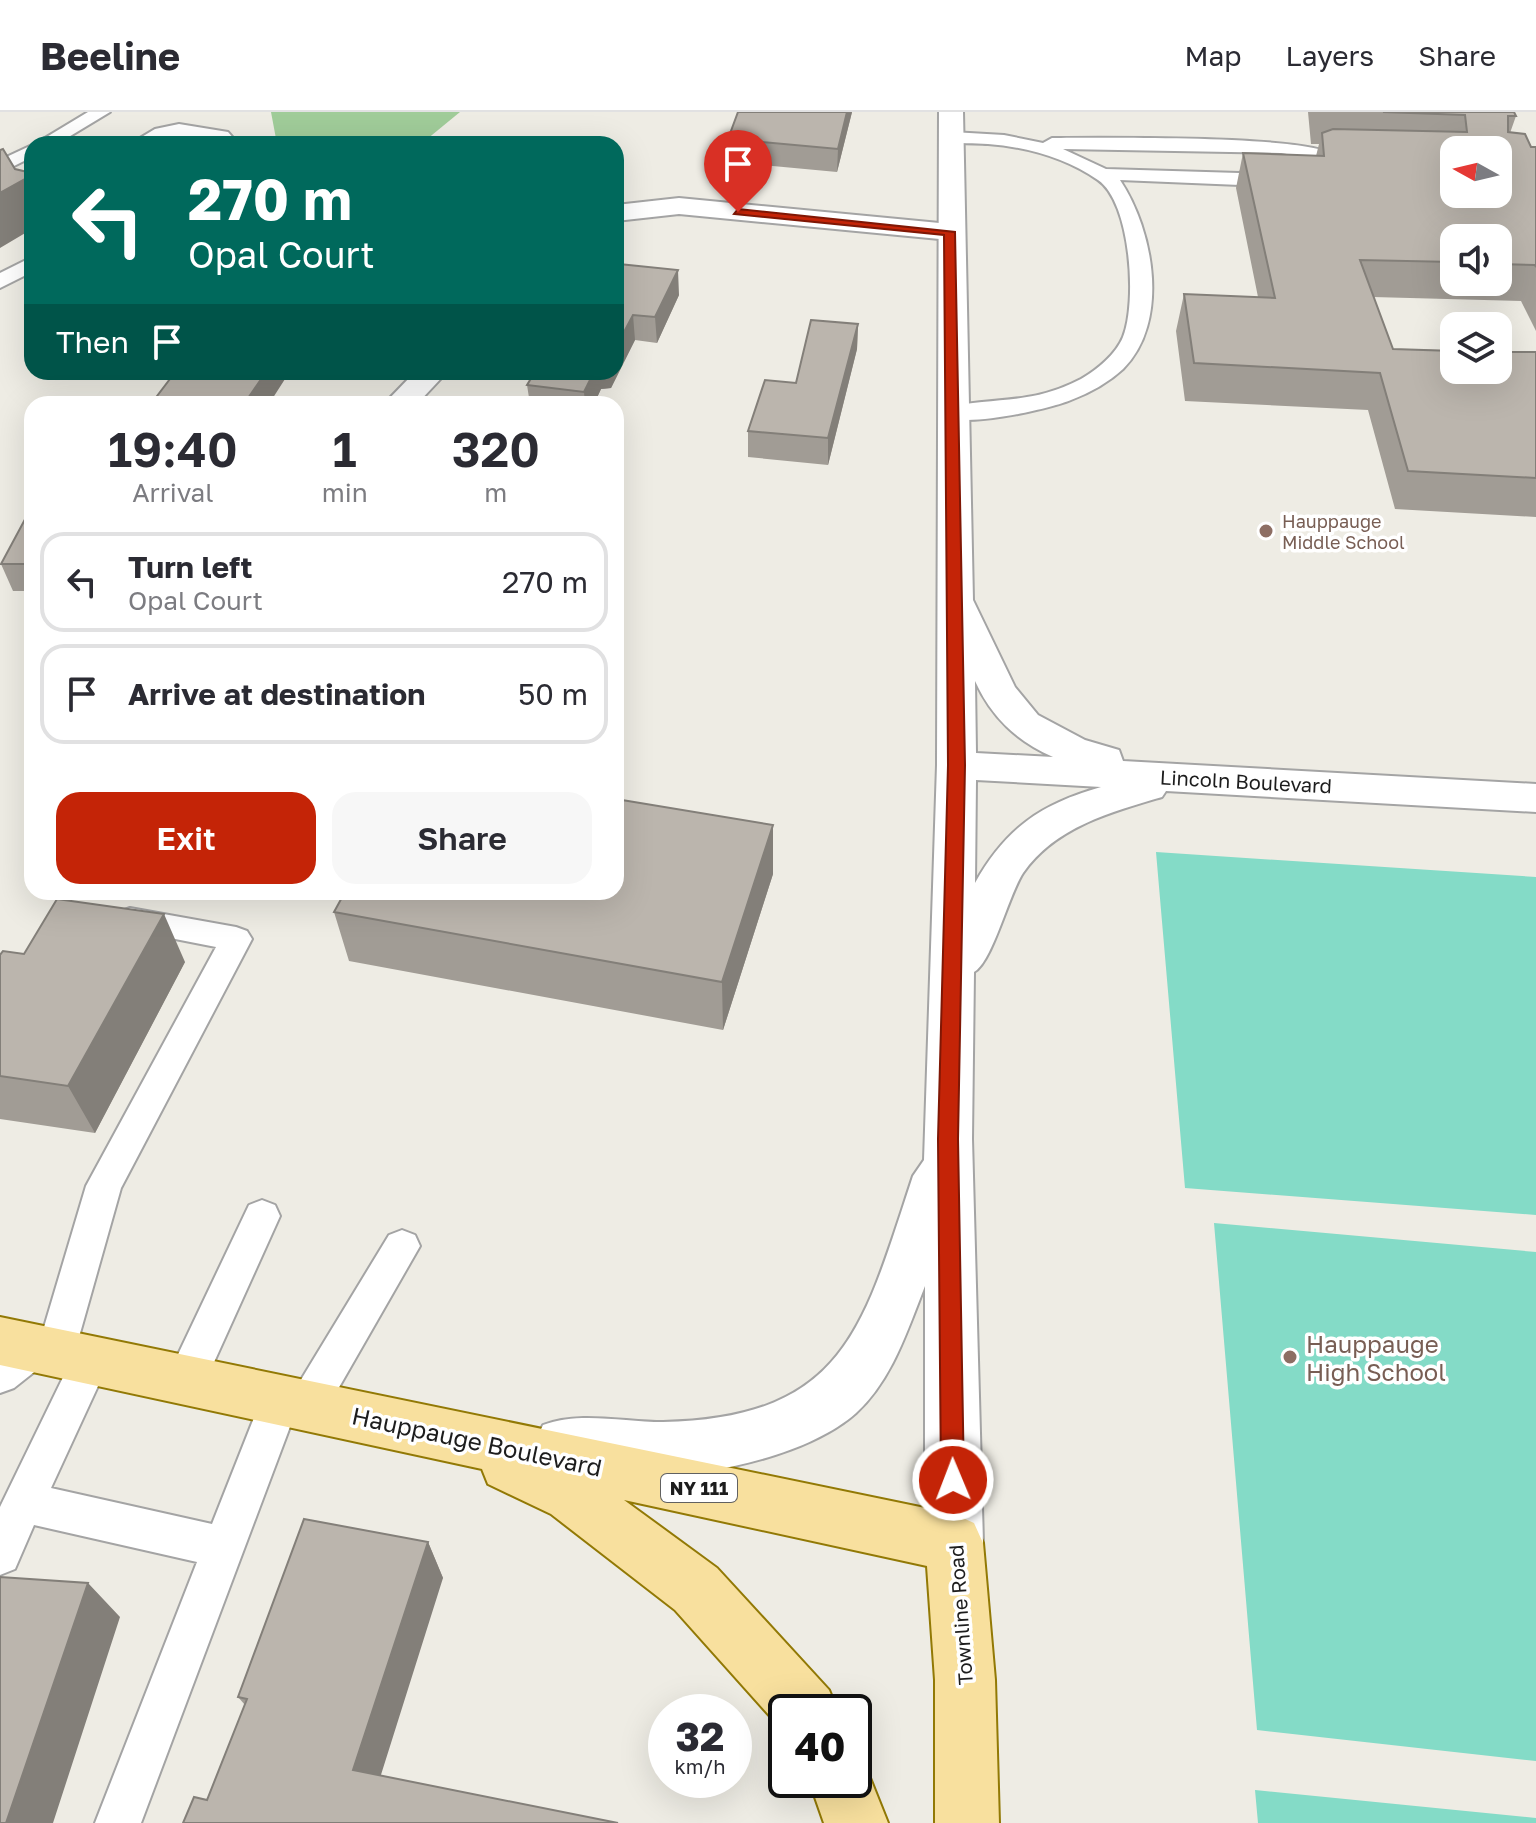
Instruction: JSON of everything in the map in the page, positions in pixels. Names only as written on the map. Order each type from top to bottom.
[{"type":"main road","name":"Hauppauge Boulevard","points":[[36,1355],[187,1378],[954,1543]]},
{"type":"main road","name":"NY 111","points":[[445,1434],[571,1495],[696,1589],[791,1694]]},
{"type":"main road","name":"Townline Road","points":[[954,1543],[965,1680],[967,1823]]},
{"type":"main road","points":[[847,1798],[856,1823]]},
{"type":"street","name":"Townline Road","points":[[951,124],[957,765],[948,1139],[954,1543]]},
{"type":"street","points":[[624,212],[679,206],[950,232]]},
{"type":"street","points":[[407,396],[424,380]]},
{"type":"street","points":[[954,594],[1003,703],[1029,731],[1081,753],[1148,768],[1234,780]]},
{"type":"street","name":"Lincoln Boulevard","points":[[957,765],[1536,798]]},
{"type":"street","points":[[951,989],[988,895],[1019,846],[1052,819],[1148,787],[1234,780]]},
{"type":"street","points":[[445,1434],[584,1445],[723,1446],[763,1437],[819,1412],[866,1363],[914,1250],[948,1139]]},
{"type":"lane","points":[[58,136],[101,112]]},
{"type":"lane","points":[[951,124],[1067,155],[1112,182],[1140,270],[1144,310],[1131,348],[1104,377],[1058,398],[995,412],[952,413]]},
{"type":"lane","points":[[153,136],[167,128],[180,127],[222,136]]},
{"type":"lane","points":[[1027,142],[1281,148],[1330,156],[1240,179],[1101,174]]},
{"type":"lane","points":[[0,167],[24,154]]},
{"type":"lane","points":[[0,282],[24,268]]},
{"type":"lane","points":[[0,1554],[23,1502],[36,1355],[104,1186],[236,939],[100,915]]},
{"type":"lane","points":[[187,1378],[262,1216]]},
{"type":"lane","points":[[118,1823],[222,1547],[294,1401],[402,1246]]},
{"type":"lane","points":[[23,1502],[222,1547]]},
{"type":"green space","points":[[271,112],[460,112],[431,136],[276,136]]},
{"type":"green space","points":[[1156,852],[1536,877],[1536,1215],[1185,1188]]},
{"type":"green space","points":[[1214,1223],[1536,1252],[1536,1761],[1257,1730]]},
{"type":"green space","points":[[1255,1790],[1536,1818],[1536,1823],[1258,1823]]},
{"type":"building","points":[[738,112],[847,112],[838,149],[728,139]]},
{"type":"building","points":[[1383,112],[1514,112],[1516,116],[1508,116],[1508,132],[1525,134],[1531,147],[1536,147],[1536,267],[1512,264],[1512,224],[1440,224],[1440,262],[1360,260],[1393,349],[1440,351],[1440,384],[1512,384],[1512,352],[1536,352],[1536,478],[1408,471],[1380,373],[1194,363],[1184,294],[1275,298],[1243,153],[1324,156],[1322,133],[1333,129],[1467,132],[1465,115]]},
{"type":"building","points":[[3,149],[15,169],[24,171],[24,180],[0,193],[0,150]]},
{"type":"building","points":[[624,265],[678,270],[655,317],[633,315],[624,332]]},
{"type":"building","points":[[811,320],[858,324],[828,438],[748,431],[765,380],[796,383]]},
{"type":"building","points":[[169,380],[260,380],[250,396],[157,396]]},
{"type":"building","points":[[530,380],[590,380],[584,392],[527,385]]},
{"type":"building","points":[[24,521],[24,564],[1,564]]},
{"type":"building","points":[[624,800],[773,825],[722,982],[334,912],[341,900],[624,900]]},
{"type":"building","points":[[56,900],[164,914],[68,1086],[0,1076],[0,955],[3,951],[24,954]]},
{"type":"building","points":[[304,1519],[428,1542],[353,1770],[618,1823],[183,1823],[194,1797],[207,1800],[247,1699],[238,1697]]},
{"type":"building","points":[[0,1577],[88,1583],[6,1823],[0,1823]]},
{"type":"place","name":"Hauppauge Middle School","points":[[1266,531]]},
{"type":"place","name":"Hauppauge High School","points":[[1290,1357]]},
{"type":"route","points":[[738,212],[950,232],[957,765],[948,1139],[953,1480]]}]
